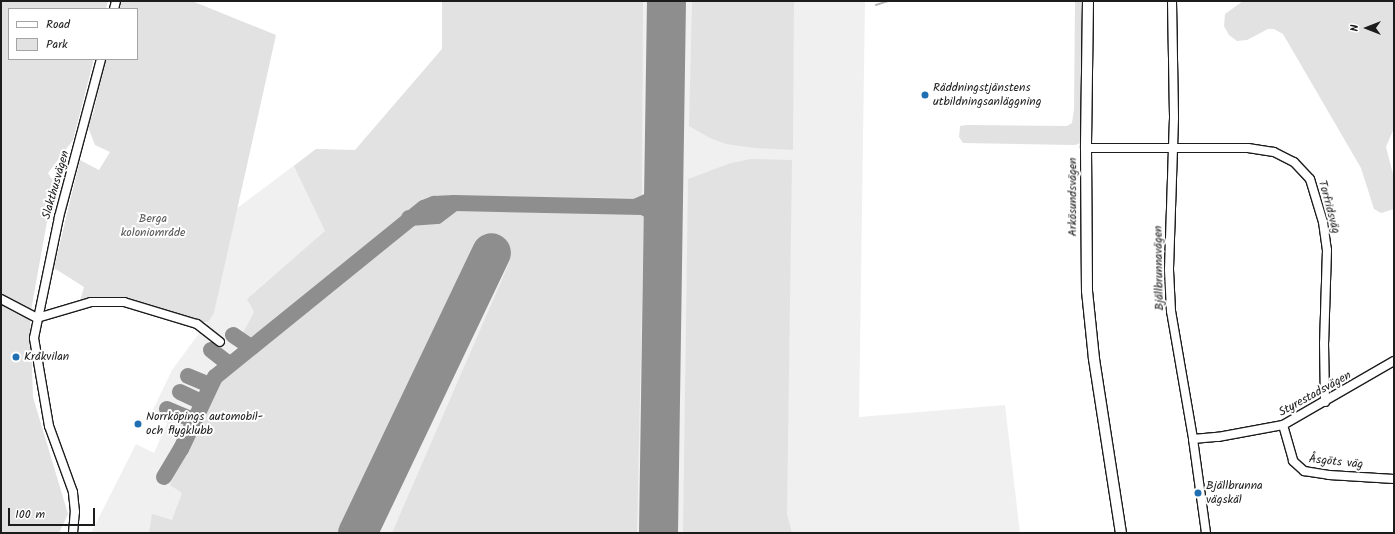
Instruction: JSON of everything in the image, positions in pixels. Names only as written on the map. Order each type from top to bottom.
[{"type":"main road","name":"Arkösundsvägen","points":[[1088,1],[1086,270],[1099,393],[1106,479],[1114,533]]},
{"type":"main road","name":"Arkösundsvägen","points":[[1099,393],[1121,533]]},
{"type":"street","name":"Bjällbrunnavägen","points":[[1172,1],[1174,148],[1169,270],[1171,311],[1194,438],[1206,533]]},
{"type":"street","name":"Slakthusvägen","points":[[73,533],[75,512],[73,492],[49,426],[36,357],[34,338],[59,216],[101,60]]},
{"type":"street","name":"Torfridsväg","points":[[1086,148],[1248,148],[1274,152],[1294,162],[1310,179],[1323,222],[1327,250],[1324,343],[1325,402]]},
{"type":"street","points":[[1,299],[37,318],[91,302],[124,302],[197,324],[220,342]]},
{"type":"street","name":"Styrestadsvägen","points":[[1194,438],[1218,437],[1283,425],[1325,402],[1394,360]]},
{"type":"street","name":"Åsgöts väg","points":[[1283,425],[1293,461],[1304,471],[1394,479]]},
{"type":"shaded area","points":[[442,1],[865,1],[859,417],[1005,405],[1020,533],[91,533],[136,444],[154,453],[167,423],[150,416],[172,370],[214,313],[236,209],[316,149],[355,151],[442,49]]},
{"type":"green space","points":[[1,1],[108,1],[106,8],[8,8],[8,60],[94,60],[73,140],[48,173],[54,183],[30,316],[33,397],[68,514],[59,533],[1,533]]},
{"type":"green space","name":"Berga koloniområde","points":[[122,1],[192,1],[276,35],[214,313],[208,322],[198,322],[119,299],[80,301],[84,287],[54,268],[80,160],[99,170],[110,152],[95,145],[87,125],[93,114],[106,60],[138,60],[138,8],[119,8]]},
{"type":"green space","points":[[442,1],[643,1],[642,198],[507,197],[429,199],[252,340],[243,333],[254,312],[247,299],[325,231],[294,166],[316,149],[355,150],[442,49]]},
{"type":"green space","points":[[692,1],[794,1],[793,150],[755,148],[726,144],[710,138],[689,126]]},
{"type":"green space","points":[[1075,1],[1085,1],[1081,143],[1075,145],[963,143],[959,137],[960,126],[1067,126],[1072,123],[1074,109]]},
{"type":"green space","points":[[1243,1],[1394,1],[1394,128],[1386,147],[1394,178],[1394,209],[1381,213],[1374,209],[1361,168],[1283,34],[1274,29],[1268,29],[1247,40],[1237,41],[1229,35],[1224,26],[1225,14]]},
{"type":"green space","points":[[751,159],[792,160],[787,514],[792,533],[683,533],[688,179],[731,163]]},
{"type":"green space","points":[[532,206],[644,210],[637,533],[392,533],[510,261],[477,245],[340,533],[149,533],[152,514],[172,520],[182,493],[170,485],[207,398],[221,377],[415,223],[435,222],[459,208]]},
{"type":"waterway","points":[[876,5],[888,1]]},
{"type":"taxiway","points":[[637,206],[649,201],[658,189],[664,147]]},
{"type":"taxiway","points":[[409,218],[437,216],[454,203]]},
{"type":"taxiway","points":[[164,477],[181,449],[215,377],[424,208],[434,204],[454,203],[643,207],[651,211],[659,220],[663,258]]},
{"type":"taxiway","points":[[233,335],[251,347]]},
{"type":"taxiway","points":[[211,350],[229,364]]},
{"type":"taxiway","points":[[188,376],[209,385]]},
{"type":"taxiway","points":[[180,392],[201,402]]},
{"type":"taxiway","points":[[167,409],[193,420]]},
{"type":"runway","points":[[658,533],[666,1]]},
{"type":"runway","points":[[357,533],[491,252]]},
{"type":"place","name":"Räddningstjänstens utbildningsanläggning","points":[[925,95]]},
{"type":"place","name":"Kråkvilan","points":[[16,357]]},
{"type":"place","name":"Norrköpings automobil- och flygklubb","points":[[138,424]]},
{"type":"place","name":"Bjällbrunna vägskäl","points":[[1198,493]]}]
